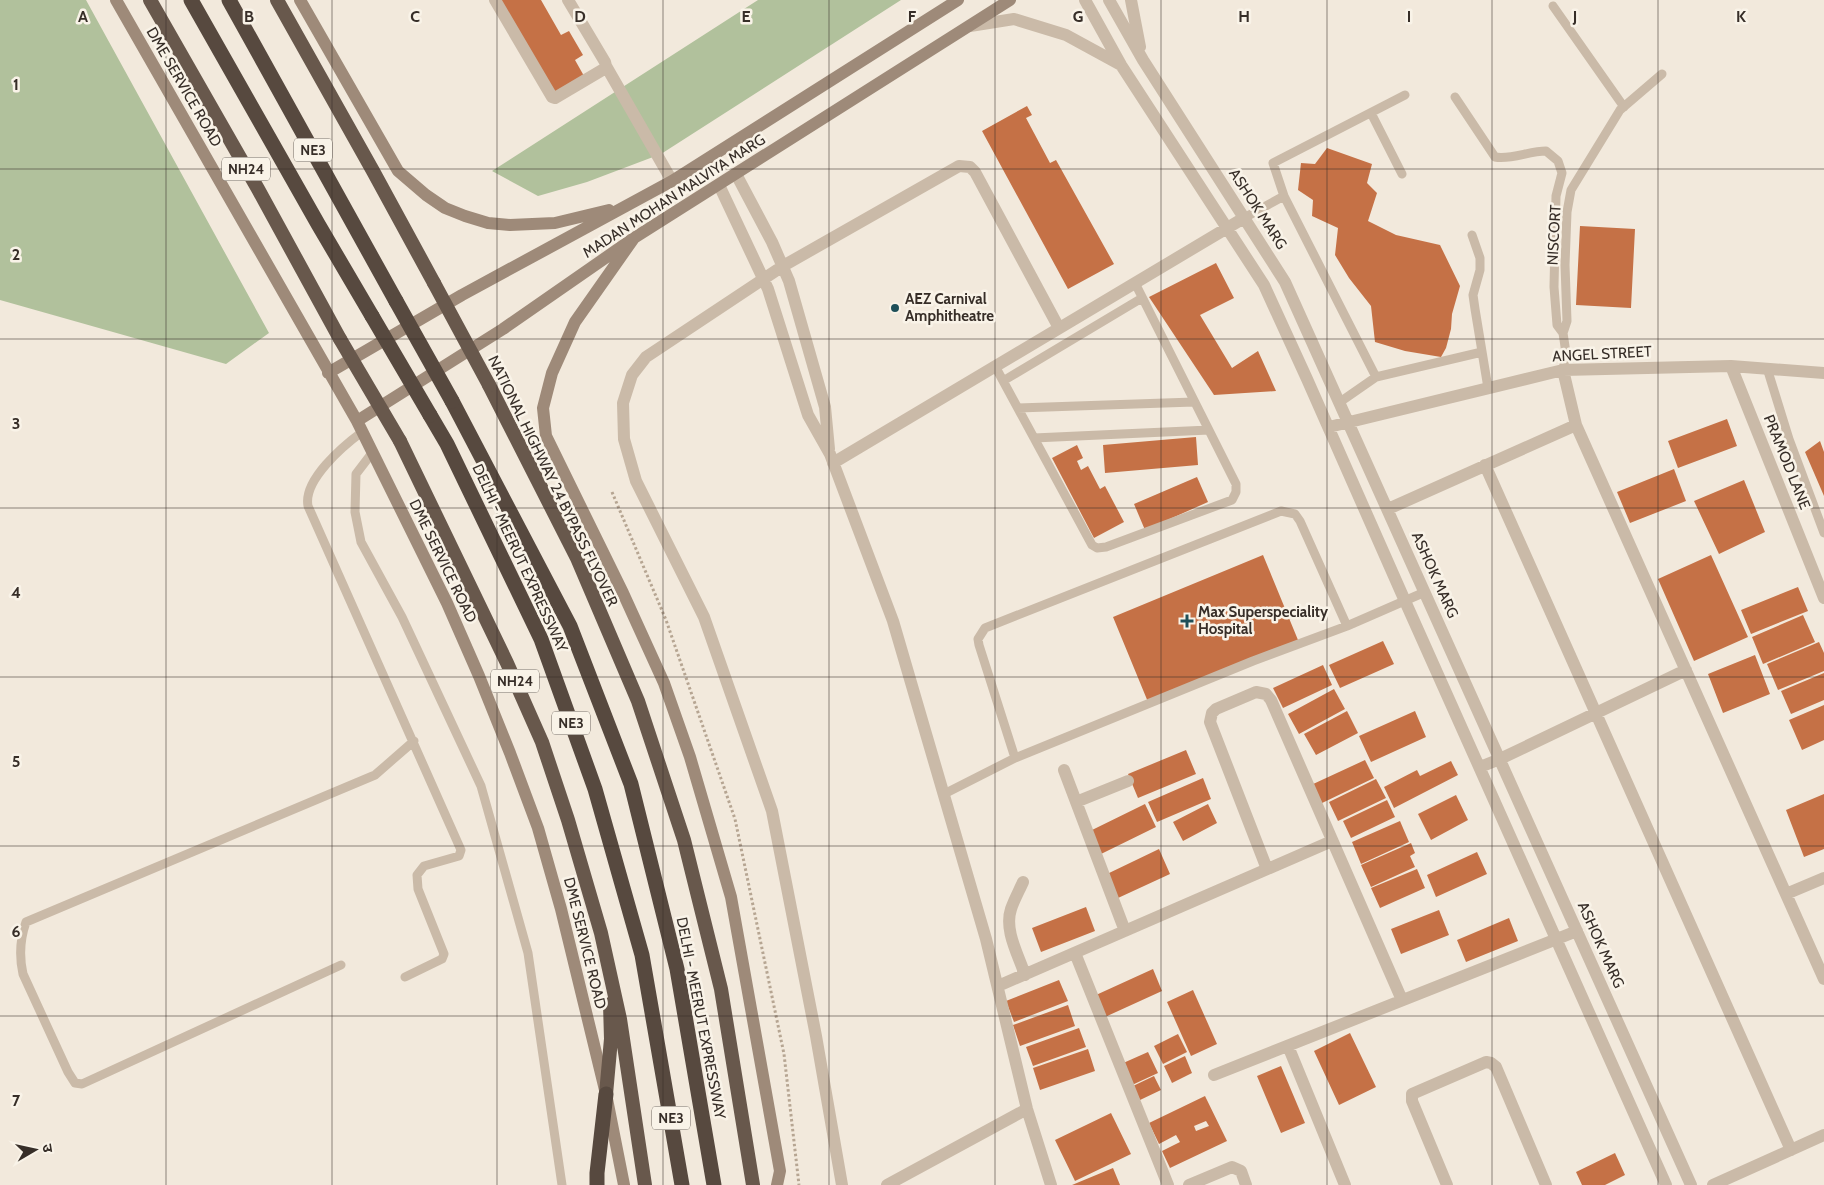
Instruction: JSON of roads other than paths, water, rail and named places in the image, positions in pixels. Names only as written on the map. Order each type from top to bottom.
[{"type":"highway","name":"NH24","points":[[150,0],[258,189],[340,339],[400,440],[507,663],[542,742],[602,933],[610,971]]},
{"type":"highway","name":"DELHI - MEERUT EXPRESSWAY","points":[[191,0],[318,224],[447,444],[541,639],[595,790],[642,955],[682,1185]]},
{"type":"highway","name":"DELHI - MEERUT EXPRESSWAY","points":[[229,0],[452,402],[570,626],[631,784],[677,969],[714,1185]]},
{"type":"highway","name":"NATIONAL HIGHWAY 24 BYPASS FLYOVER","points":[[277,0],[373,171],[489,385],[577,558],[638,701],[684,840],[721,989],[752,1185]]},
{"type":"highway","points":[[597,1185],[611,1039],[610,971]]},
{"type":"highway","points":[[610,971],[620,1019],[646,1185]]},
{"type":"main road","name":"DME SERVICE ROAD","points":[[116,0],[359,426],[450,611],[510,753],[538,828],[561,909],[606,1094],[624,1185]]},
{"type":"main road","points":[[300,0],[398,171],[426,195],[445,208],[465,216],[510,225],[555,223],[627,206]]},
{"type":"main road","name":"MADAN MOHAN MALVIYA MARG","points":[[328,373],[462,295],[672,181],[958,0]]},
{"type":"main road","name":"MADAN MOHAN MALVIYA MARG","points":[[359,426],[634,238],[1010,0]]},
{"type":"main road","points":[[634,238],[575,322],[556,365],[543,408],[546,436],[623,593],[664,683],[690,757],[731,898],[780,1171],[777,1185]]},
{"type":"street","points":[[495,0],[552,97],[558,97],[606,66]]},
{"type":"street","points":[[568,0],[672,181]]},
{"type":"street","points":[[1086,0],[1121,66],[1264,285],[1666,1185]]},
{"type":"street","name":"ASHOK MARG","points":[[1110,0],[1143,60],[1285,282],[1691,1185]]},
{"type":"street","points":[[1131,0],[1143,60]]},
{"type":"street","points":[[970,26],[1014,19],[1066,35],[1121,66]]},
{"type":"street","points":[[842,1185],[816,1036],[772,811],[704,617],[636,481],[624,439],[623,403],[632,375],[646,357],[783,266],[959,166],[965,166],[975,172],[1060,328]]},
{"type":"street","points":[[736,174],[783,266],[825,407],[832,458]]},
{"type":"street","points":[[718,185],[768,289],[808,415],[832,458],[893,621],[986,939],[1028,1109],[1051,1185]]},
{"type":"street","points":[[832,458],[995,366],[1244,218]]},
{"type":"street","name":"ANGEL STREET","points":[[1329,427],[1563,370],[1731,366],[1824,373]]},
{"type":"street","name":"PRAMOD LANE","points":[[1731,366],[1824,598]]},
{"type":"street","points":[[1563,370],[1576,425],[1824,979]]},
{"type":"street","points":[[1388,509],[1576,425]]},
{"type":"street","points":[[1485,465],[1791,1150]]},
{"type":"street","points":[[1480,767],[1686,670]]},
{"type":"street","points":[[1267,869],[1211,726],[1210,718],[1216,709],[1256,692],[1262,692],[1269,697],[1402,1000]]},
{"type":"street","points":[[1064,770],[1125,931]]},
{"type":"street","points":[[1076,802],[1128,781]]},
{"type":"street","points":[[998,986],[1332,841]]},
{"type":"street","points":[[1786,894],[1824,878]]},
{"type":"street","points":[[1022,882],[1011,909],[1009,924],[1025,974]]},
{"type":"street","points":[[1214,1075],[1577,931]]},
{"type":"street","points":[[1075,953],[1168,1185]]},
{"type":"street","points":[[1288,1046],[1345,1185]]},
{"type":"street","points":[[1447,1185],[1412,1101],[1412,1094],[1486,1062],[1496,1067],[1546,1185]]},
{"type":"street","points":[[886,1185],[1028,1109]]},
{"type":"street","points":[[1713,1185],[1824,1135]]},
{"type":"street","points":[[1189,1185],[1232,1167],[1241,1171],[1246,1185]]},
{"type":"lane","points":[[1553,6],[1624,106]]},
{"type":"lane","name":"NISCORT","points":[[1563,370],[1566,353],[1563,333],[1567,321],[1567,212],[1571,190],[1620,110],[1662,74]]},
{"type":"lane","points":[[1376,377],[1284,196],[1273,163],[1405,95]]},
{"type":"lane","points":[[1455,96],[1495,157],[1500,158],[1532,151],[1546,151],[1558,161],[1562,172],[1556,196],[1554,287],[1557,325],[1563,333]]},
{"type":"lane","points":[[1371,113],[1402,174]]},
{"type":"lane","points":[[1244,218],[1284,196]]},
{"type":"lane","points":[[1472,235],[1480,258],[1480,270],[1474,295],[1488,388]]},
{"type":"lane","points":[[995,366],[1092,545],[1097,548],[1102,548],[1232,500],[1236,492],[1236,484],[1135,283]]},
{"type":"lane","points":[[1003,381],[1142,298]]},
{"type":"lane","points":[[1090,310],[1098,324]]},
{"type":"lane","points":[[1340,402],[1376,377],[1482,352]]},
{"type":"lane","points":[[1767,368],[1789,439],[1824,533]]},
{"type":"lane","points":[[1018,408],[1194,402]]},
{"type":"lane","points":[[359,426],[324,467],[308,491],[308,506],[461,850],[459,856],[424,866],[417,875],[418,889],[444,954],[442,959],[405,977]]},
{"type":"lane","points":[[1034,438],[1208,430]]},
{"type":"lane","points":[[372,453],[356,474],[355,512],[361,542],[402,617],[481,786],[528,954],[562,1185]]},
{"type":"lane","points":[[1015,758],[979,645],[978,639],[985,628],[1281,511],[1295,514],[1300,522],[1347,626]]},
{"type":"lane","points":[[944,794],[1015,758],[1253,661],[1347,626],[1425,592]]},
{"type":"lane","points":[[341,965],[82,1084],[75,1084],[23,974],[20,960],[21,934],[26,922],[375,774],[414,741]]},
{"type":"place","name":"AEZ Carnival Amphitheatre","points":[[895,308]]},
{"type":"place","name":"Max Superspeciality Hospital","points":[[1187,621]]}]
